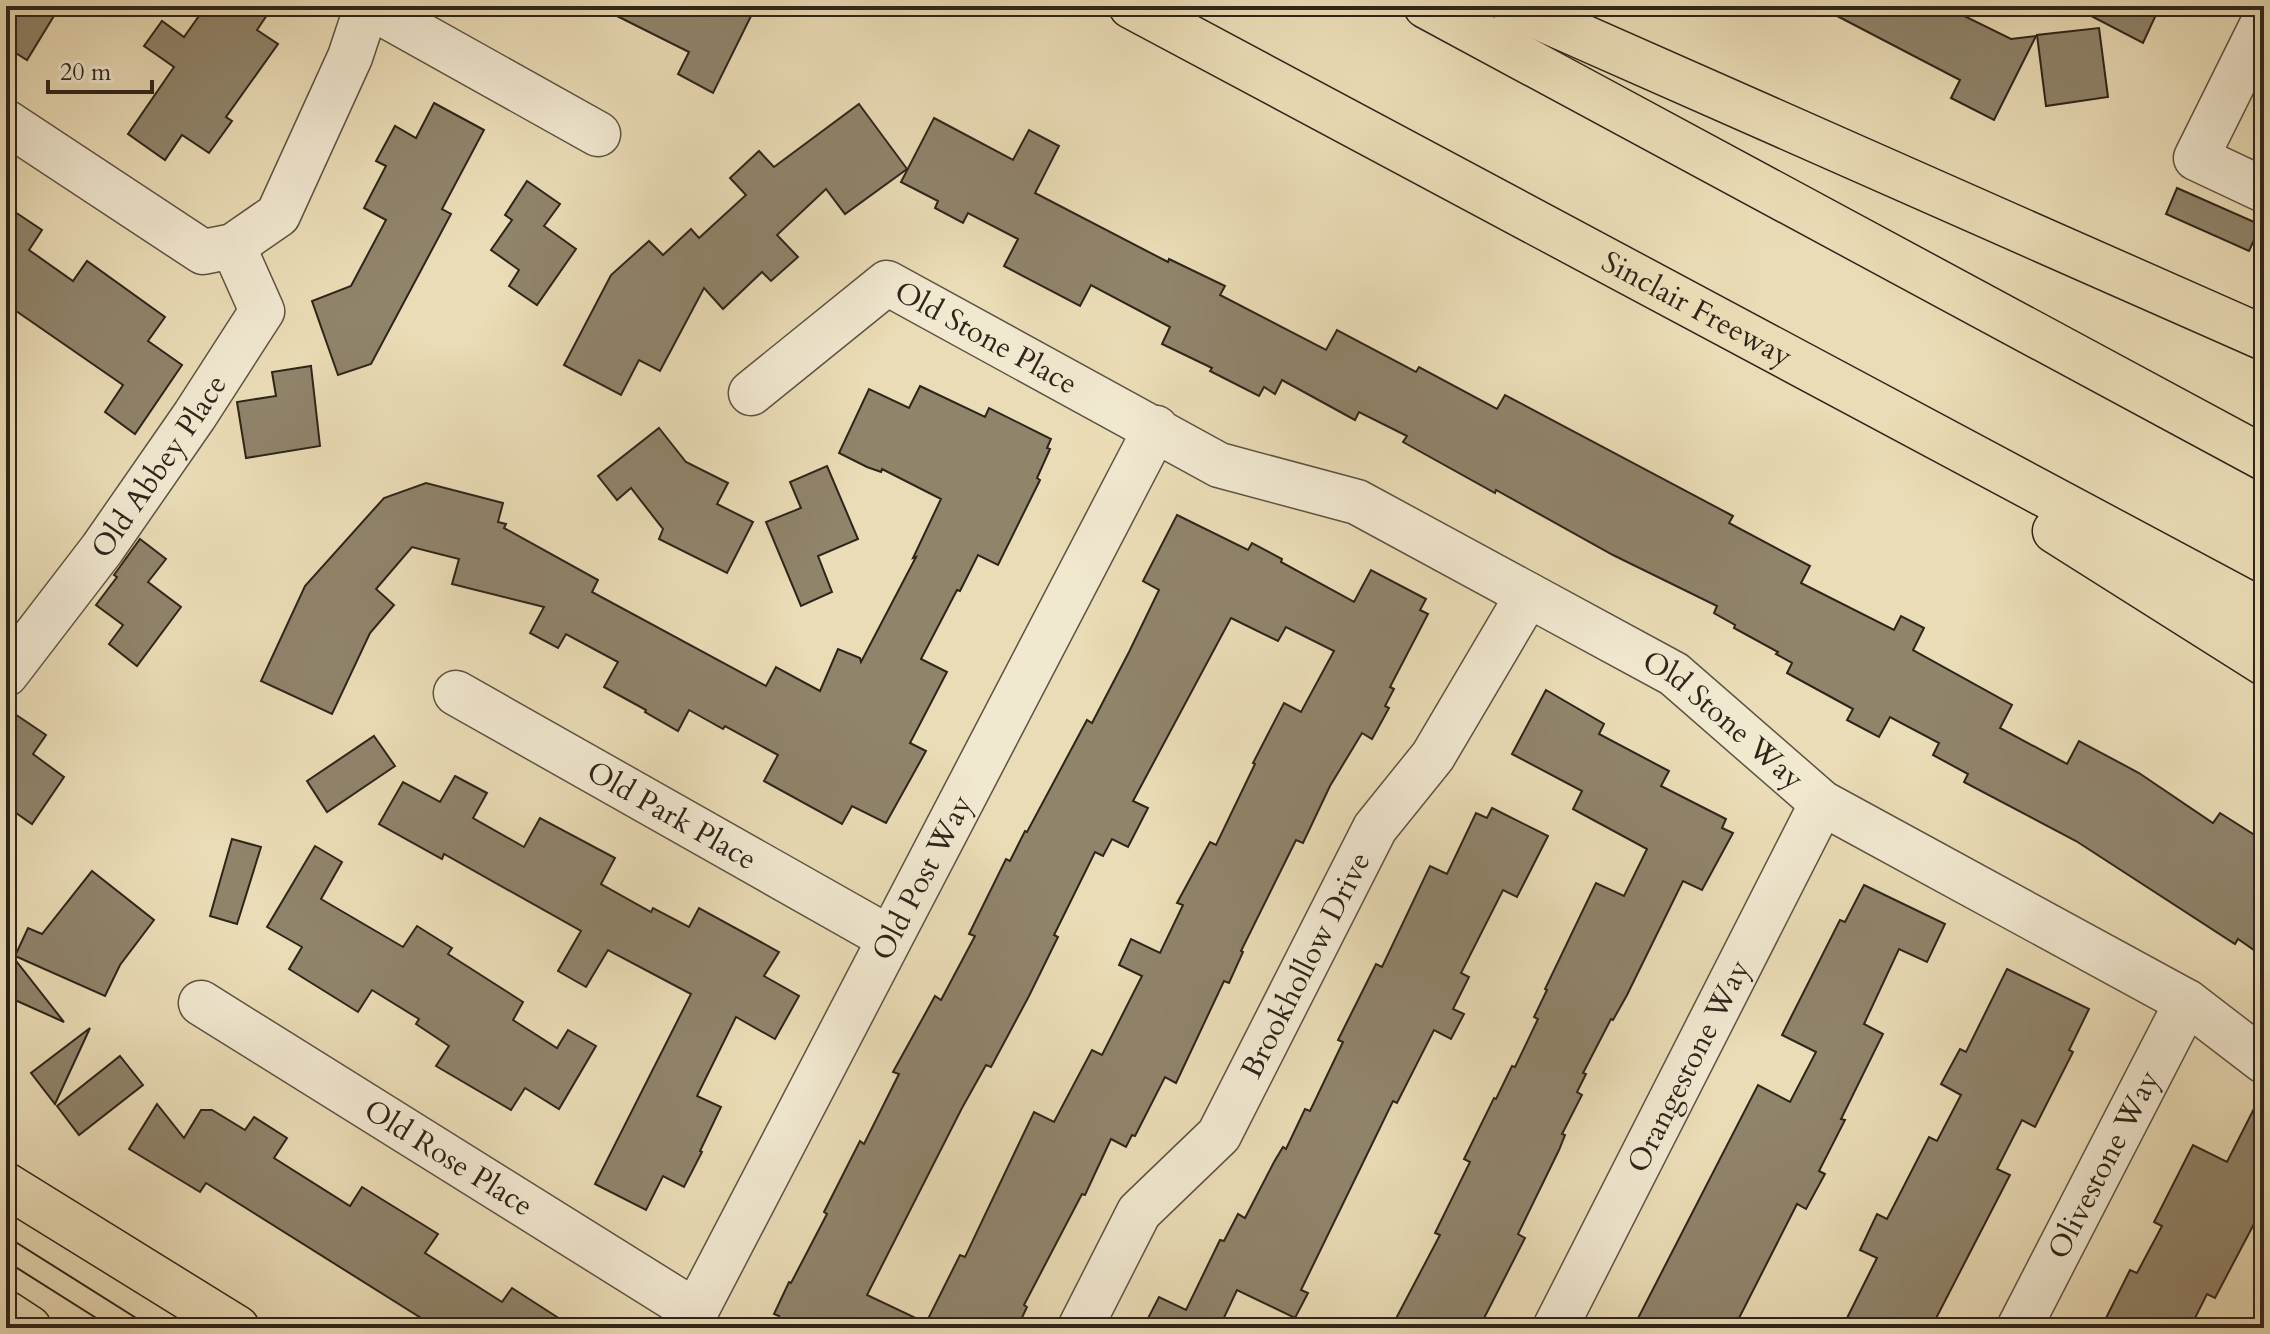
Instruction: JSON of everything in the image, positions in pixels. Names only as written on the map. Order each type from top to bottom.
[{"type":"main road","name":"Sinclair Freeway","points":[[1131,6],[2264,612]]},
{"type":"main road","points":[[1426,6],[2264,458]]},
{"type":"main road","points":[[1513,6],[2264,338]]},
{"type":"main road","points":[[1748,338],[2264,663]]},
{"type":"main road","points":[[6,1185],[237,1328]]},
{"type":"main road","points":[[6,1313],[29,1328]]},
{"type":"street","points":[[6,122],[203,252],[233,246],[278,215],[350,57],[368,6],[598,134]]},
{"type":"street","points":[[2264,21],[2196,158],[2264,190]]},
{"type":"street","name":"Old Abbey Place","points":[[6,674],[102,549],[195,415],[262,311],[233,246]]},
{"type":"street","name":"Old Stone Place","points":[[751,393],[887,283],[1156,428]]},
{"type":"street","name":"Old Stone Way","points":[[1156,428],[1219,465],[1357,502],[1674,674],[1822,803],[2187,1002],[2264,1061]]},
{"type":"street","name":"Old Post Way","points":[[691,1320],[1156,428]]},
{"type":"street","name":"Brookhollow Drive","points":[[1080,1328],[1139,1212],[1219,1135],[1375,828],[1433,756],[1528,595]]},
{"type":"street","name":"Old Park Place","points":[[456,693],[889,938]]},
{"type":"street","name":"Orangestone Way","points":[[1555,1328],[1822,803]]},
{"type":"street","name":"Olivestone Way","points":[[2019,1328],[2187,1002]]},
{"type":"street","name":"Old Rose Place","points":[[201,1003],[691,1320]]},
{"type":"building","points":[[6,6],[60,6],[27,60],[6,47]]},
{"type":"building","points":[[206,6],[273,6],[257,30],[278,44],[226,117],[232,121],[209,153],[182,135],[165,160],[128,134],[174,67],[144,46],[162,21],[184,37]]},
{"type":"building","points":[[597,6],[756,6],[713,93],[678,74],[689,52]]},
{"type":"building","points":[[1818,6],[1944,6],[2011,39],[2036,36],[1994,120],[1951,98],[1960,80]]},
{"type":"building","points":[[2072,6],[2160,6],[2143,43]]},
{"type":"building","points":[[2099,28],[2108,97],[2046,106],[2037,35]]},
{"type":"building","points":[[434,103],[484,130],[442,209],[451,214],[371,364],[338,375],[312,301],[351,286],[386,220],[364,208],[386,166],[376,161],[395,126],[416,138]]},
{"type":"building","points":[[859,104],[907,169],[845,214],[826,189],[777,235],[798,257],[771,281],[762,272],[723,309],[704,288],[660,371],[639,360],[621,395],[564,365],[611,275],[649,241],[663,255],[691,229],[699,238],[746,195],[730,178],[759,151],[774,167]]},
{"type":"building","points":[[934,118],[1013,160],[1029,130],[1059,146],[1035,193],[1168,262],[1169,259],[1225,286],[1220,295],[1326,350],[1337,330],[1416,372],[1419,367],[1497,409],[1505,395],[1733,516],[1729,523],[1810,566],[1801,583],[1894,630],[1901,616],[1924,628],[1913,650],[2012,705],[2000,728],[2067,764],[2079,741],[2139,773],[2213,823],[2220,813],[2264,841],[2264,957],[2238,939],[2235,944],[2076,841],[1964,782],[1968,774],[1933,755],[1939,743],[1890,717],[1879,737],[1847,720],[1853,709],[1787,673],[1792,663],[1714,613],[1717,606],[1613,555],[1496,490],[1495,493],[1403,442],[1407,436],[1359,412],[1355,420],[1282,380],[1275,394],[1264,387],[1259,396],[1210,371],[1212,368],[1162,344],[1170,327],[1091,285],[1080,306],[1004,266],[1018,239],[968,213],[963,223],[935,208],[938,201],[901,182]]},
{"type":"building","points":[[527,181],[560,204],[544,226],[576,249],[537,305],[509,286],[519,270],[491,250],[512,220],[505,215]]},
{"type":"building","points":[[2177,188],[2261,225],[2249,251],[2166,214]]},
{"type":"building","points":[[6,206],[42,230],[29,250],[73,281],[87,261],[165,317],[148,341],[182,365],[135,434],[105,412],[123,385],[6,304]]},
{"type":"building","points":[[311,366],[320,446],[246,458],[237,402],[276,396],[272,372]]},
{"type":"building","points":[[920,386],[985,417],[989,408],[1051,439],[1047,448],[1050,449],[1037,478],[1040,480],[998,565],[978,555],[921,659],[947,672],[910,743],[926,751],[886,823],[852,806],[842,824],[764,781],[778,755],[725,726],[723,729],[689,710],[678,731],[645,712],[604,687],[618,662],[566,634],[558,648],[530,633],[544,607],[452,584],[459,559],[412,547],[376,589],[394,605],[370,633],[332,714],[261,681],[305,586],[384,498],[426,483],[503,503],[498,522],[506,524],[504,528],[598,580],[592,592],[766,686],[776,667],[820,691],[838,649],[860,658],[861,662],[916,557],[913,558],[941,499],[882,469],[881,472],[867,467],[839,453],[869,389],[909,408]]},
{"type":"building","points":[[659,428],[686,462],[728,483],[717,504],[753,522],[727,573],[659,539],[663,529],[631,488],[617,500],[598,476]]},
{"type":"building","points":[[827,466],[858,539],[818,556],[832,592],[801,606],[766,522],[801,508],[790,482]]},
{"type":"building","points":[[1177,515],[1248,550],[1252,543],[1354,602],[1371,570],[1426,599],[1420,610],[1428,614],[1390,687],[1394,689],[1385,706],[1389,708],[1372,739],[1362,733],[1330,786],[1303,843],[1296,840],[1241,951],[1229,983],[1224,981],[1176,1083],[1165,1077],[1135,1136],[1132,1135],[1126,1147],[1111,1139],[1085,1195],[1082,1194],[1024,1305],[1027,1307],[1017,1328],[773,1328],[779,1316],[774,1314],[789,1282],[827,1214],[824,1212],[860,1141],[864,1144],[899,1074],[893,1072],[935,996],[941,1000],[975,936],[969,934],[1006,859],[1010,861],[1027,832],[1087,720],[1092,723],[1129,652],[1159,590],[1143,581]],"holes":[[[1231,618],[1278,641],[1286,627],[1334,651],[1301,712],[1284,703],[1216,845],[1210,842],[1177,903],[1183,905],[1160,953],[1131,939],[1119,965],[1142,976],[1102,1055],[1092,1050],[1054,1122],[1034,1112],[965,1257],[960,1255],[926,1323],[867,1295],[962,1108],[986,1065],[991,1067],[1029,996],[1058,937],[1054,935],[1095,852],[1103,856],[1112,839],[1128,847],[1148,808],[1133,801]]]},
{"type":"building","points":[[140,539],[166,559],[148,582],[181,607],[137,666],[109,644],[123,625],[96,605]]},
{"type":"building","points":[[1546,690],[1604,724],[1599,734],[1669,771],[1661,786],[1726,819],[1722,828],[1733,833],[1702,890],[1683,881],[1627,995],[1583,1073],[1586,1074],[1577,1092],[1582,1095],[1518,1234],[1525,1238],[1479,1328],[1391,1328],[1440,1235],[1435,1233],[1470,1162],[1464,1159],[1538,1019],[1534,1017],[1545,989],[1596,883],[1624,896],[1647,849],[1573,809],[1582,791],[1512,754]]},
{"type":"building","points":[[6,708],[46,735],[33,754],[64,777],[32,824],[6,806]]},
{"type":"building","points":[[374,736],[395,766],[327,812],[307,781]]},
{"type":"building","points":[[455,776],[487,793],[473,818],[524,847],[540,818],[615,858],[601,884],[651,912],[653,908],[689,927],[699,908],[779,952],[764,976],[799,996],[775,1039],[736,1017],[697,1096],[721,1107],[702,1152],[684,1187],[663,1176],[646,1210],[595,1184],[691,994],[608,950],[586,987],[558,971],[581,931],[444,854],[442,859],[379,824],[403,782],[440,802]]},
{"type":"building","points":[[1492,808],[1548,836],[1517,897],[1503,890],[1461,973],[1469,977],[1453,1009],[1464,1014],[1451,1039],[1434,1030],[1397,1103],[1393,1101],[1301,1290],[1308,1293],[1295,1318],[1237,1290],[1220,1326],[1224,1328],[1143,1328],[1159,1297],[1186,1310],[1220,1240],[1224,1241],[1238,1214],[1245,1218],[1274,1162],[1283,1147],[1286,1149],[1305,1109],[1310,1111],[1343,1042],[1338,1040],[1376,964],[1382,967],[1430,866],[1447,874],[1476,813],[1487,818]]},
{"type":"building","points":[[232,839],[261,847],[237,924],[210,916]]},
{"type":"building","points":[[315,846],[342,862],[321,899],[403,947],[417,926],[452,948],[448,954],[523,1002],[513,1020],[557,1048],[568,1030],[596,1046],[559,1109],[525,1088],[511,1110],[436,1066],[449,1046],[416,1024],[419,1019],[372,990],[358,1012],[289,969],[302,947],[267,927]]},
{"type":"building","points":[[92,871],[154,920],[120,965],[105,996],[15,956],[28,928],[42,934]]},
{"type":"building","points":[[1864,885],[1945,924],[1927,962],[1899,949],[1864,1024],[1883,1034],[1819,1171],[1825,1174],[1806,1209],[1797,1204],[1734,1328],[1633,1328],[1758,1085],[1790,1102],[1816,1052],[1782,1035],[1840,920],[1845,922]]},
{"type":"building","points":[[6,948],[64,1022],[6,996]]},
{"type":"building","points":[[2007,969],[2089,1009],[2069,1050],[2073,1052],[2035,1127],[2022,1120],[1997,1169],[2010,1175],[1931,1328],[1842,1328],[1877,1258],[1860,1250],[1877,1214],[1887,1219],[1929,1137],[1937,1141],[1961,1095],[1941,1084],[1960,1049],[1966,1052]]},
{"type":"building","points":[[90,1028],[55,1104],[31,1073]]},
{"type":"building","points":[[120,1056],[143,1085],[79,1135],[57,1106]]},
{"type":"building","points":[[2264,1089],[2264,1224],[2256,1220],[2215,1298],[2207,1294],[2190,1328],[2101,1328],[2130,1270],[2137,1273],[2162,1226],[2154,1222],[2193,1145],[2227,1162]]},
{"type":"building","points":[[157,1104],[184,1138],[201,1110],[212,1110],[245,1130],[254,1117],[287,1138],[274,1158],[350,1206],[362,1187],[438,1234],[425,1253],[502,1302],[512,1288],[574,1328],[437,1328],[206,1183],[200,1192],[129,1149]]},
{"type":"tram line","points":[[6,1236],[152,1328]]},
{"type":"tram line","points":[[6,1261],[112,1328]]}]
